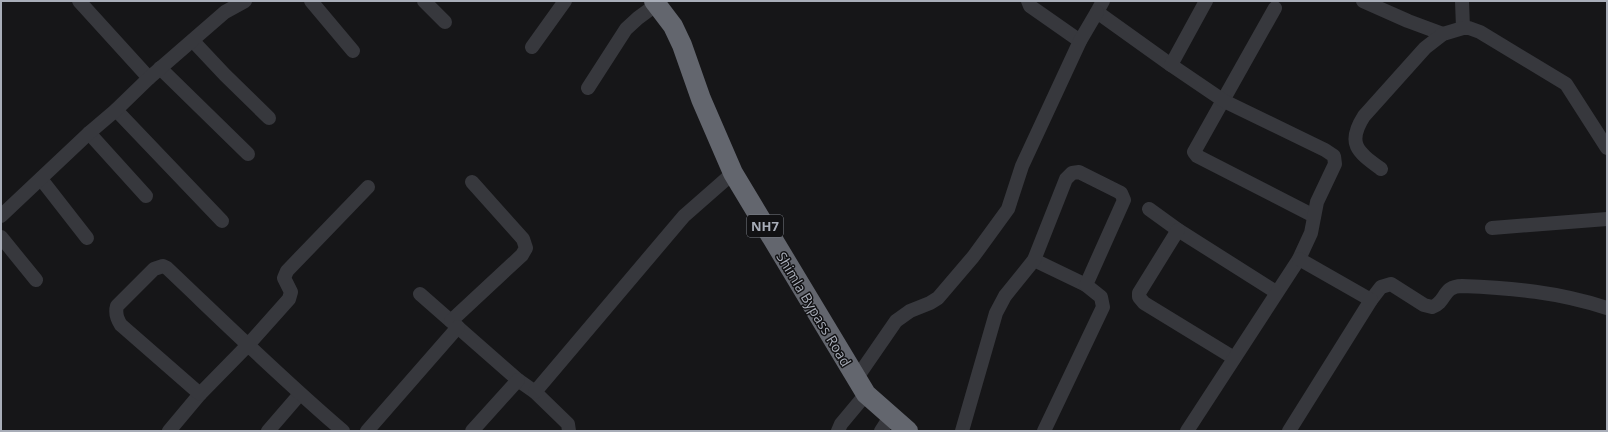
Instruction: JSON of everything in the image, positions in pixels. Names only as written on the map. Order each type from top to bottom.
[{"type":"highway","name":"Shimla Bypass Road","points":[[656,3],[673,26],[682,45],[701,99],[733,173],[861,387],[886,424],[908,431]]},
{"type":"street","points":[[79,1],[148,78]]},
{"type":"street","points":[[1,216],[89,133],[116,110],[148,78],[225,12],[245,1]]},
{"type":"street","points":[[310,1],[353,52]]},
{"type":"street","points":[[424,1],[445,22]]},
{"type":"street","points":[[532,47],[565,1]]},
{"type":"street","points":[[1028,1],[1030,6],[1080,41]]},
{"type":"street","points":[[1171,65],[1206,1]]},
{"type":"street","points":[[1363,1],[1408,21],[1443,34]]},
{"type":"street","points":[[1462,1],[1463,28]]},
{"type":"street","points":[[588,88],[626,29],[656,3]]},
{"type":"street","points":[[838,431],[896,321],[910,311],[938,298],[973,257],[1008,209],[1022,166],[1080,41],[1100,6],[1171,65],[1224,101],[1325,150],[1334,156],[1334,167],[1317,202],[1311,233],[1298,259],[1187,431]]},
{"type":"street","points":[[1275,8],[1224,101],[1195,149],[1195,154],[1314,216]]},
{"type":"street","points":[[1381,169],[1362,155],[1358,149],[1355,136],[1357,127],[1364,116],[1425,48],[1443,34],[1463,28],[1480,32],[1566,84],[1607,148]]},
{"type":"street","points":[[193,41],[269,118]]},
{"type":"street","points":[[160,68],[248,154]]},
{"type":"street","points":[[116,110],[222,221]]},
{"type":"street","points":[[89,133],[146,196]]},
{"type":"street","points":[[962,431],[996,312],[1005,296],[1034,260],[1066,179],[1072,173],[1079,172],[1121,193],[1124,200],[1086,285]]},
{"type":"street","points":[[535,392],[684,216],[733,173]]},
{"type":"street","points":[[41,179],[87,238]]},
{"type":"street","points":[[367,431],[455,324],[522,255],[526,248],[523,239],[472,182]]},
{"type":"street","points":[[169,431],[200,394],[248,346],[289,299],[291,292],[284,278],[287,272],[368,186]]},
{"type":"street","points":[[1149,209],[1178,230],[1276,292]]},
{"type":"street","points":[[1492,228],[1607,219]]},
{"type":"street","points":[[1178,230],[1139,293],[1139,297],[1144,302],[1234,358]]},
{"type":"street","points":[[1,236],[36,280]]},
{"type":"street","points":[[1298,259],[1371,300]]},
{"type":"street","points":[[1034,260],[1086,285],[1101,296],[1103,307],[1044,431]]},
{"type":"street","points":[[200,394],[121,325],[116,315],[117,306],[154,269],[159,267],[167,268],[248,346],[343,431]]},
{"type":"street","points":[[1289,431],[1371,300],[1383,285],[1391,284],[1424,305],[1432,307],[1440,302],[1447,290],[1456,286],[1462,286],[1538,291],[1583,300],[1607,308]]},
{"type":"street","points":[[420,294],[518,380],[535,392],[568,424],[569,431]]},
{"type":"street","points":[[472,431],[518,380]]},
{"type":"street","points":[[268,431],[300,394]]}]
